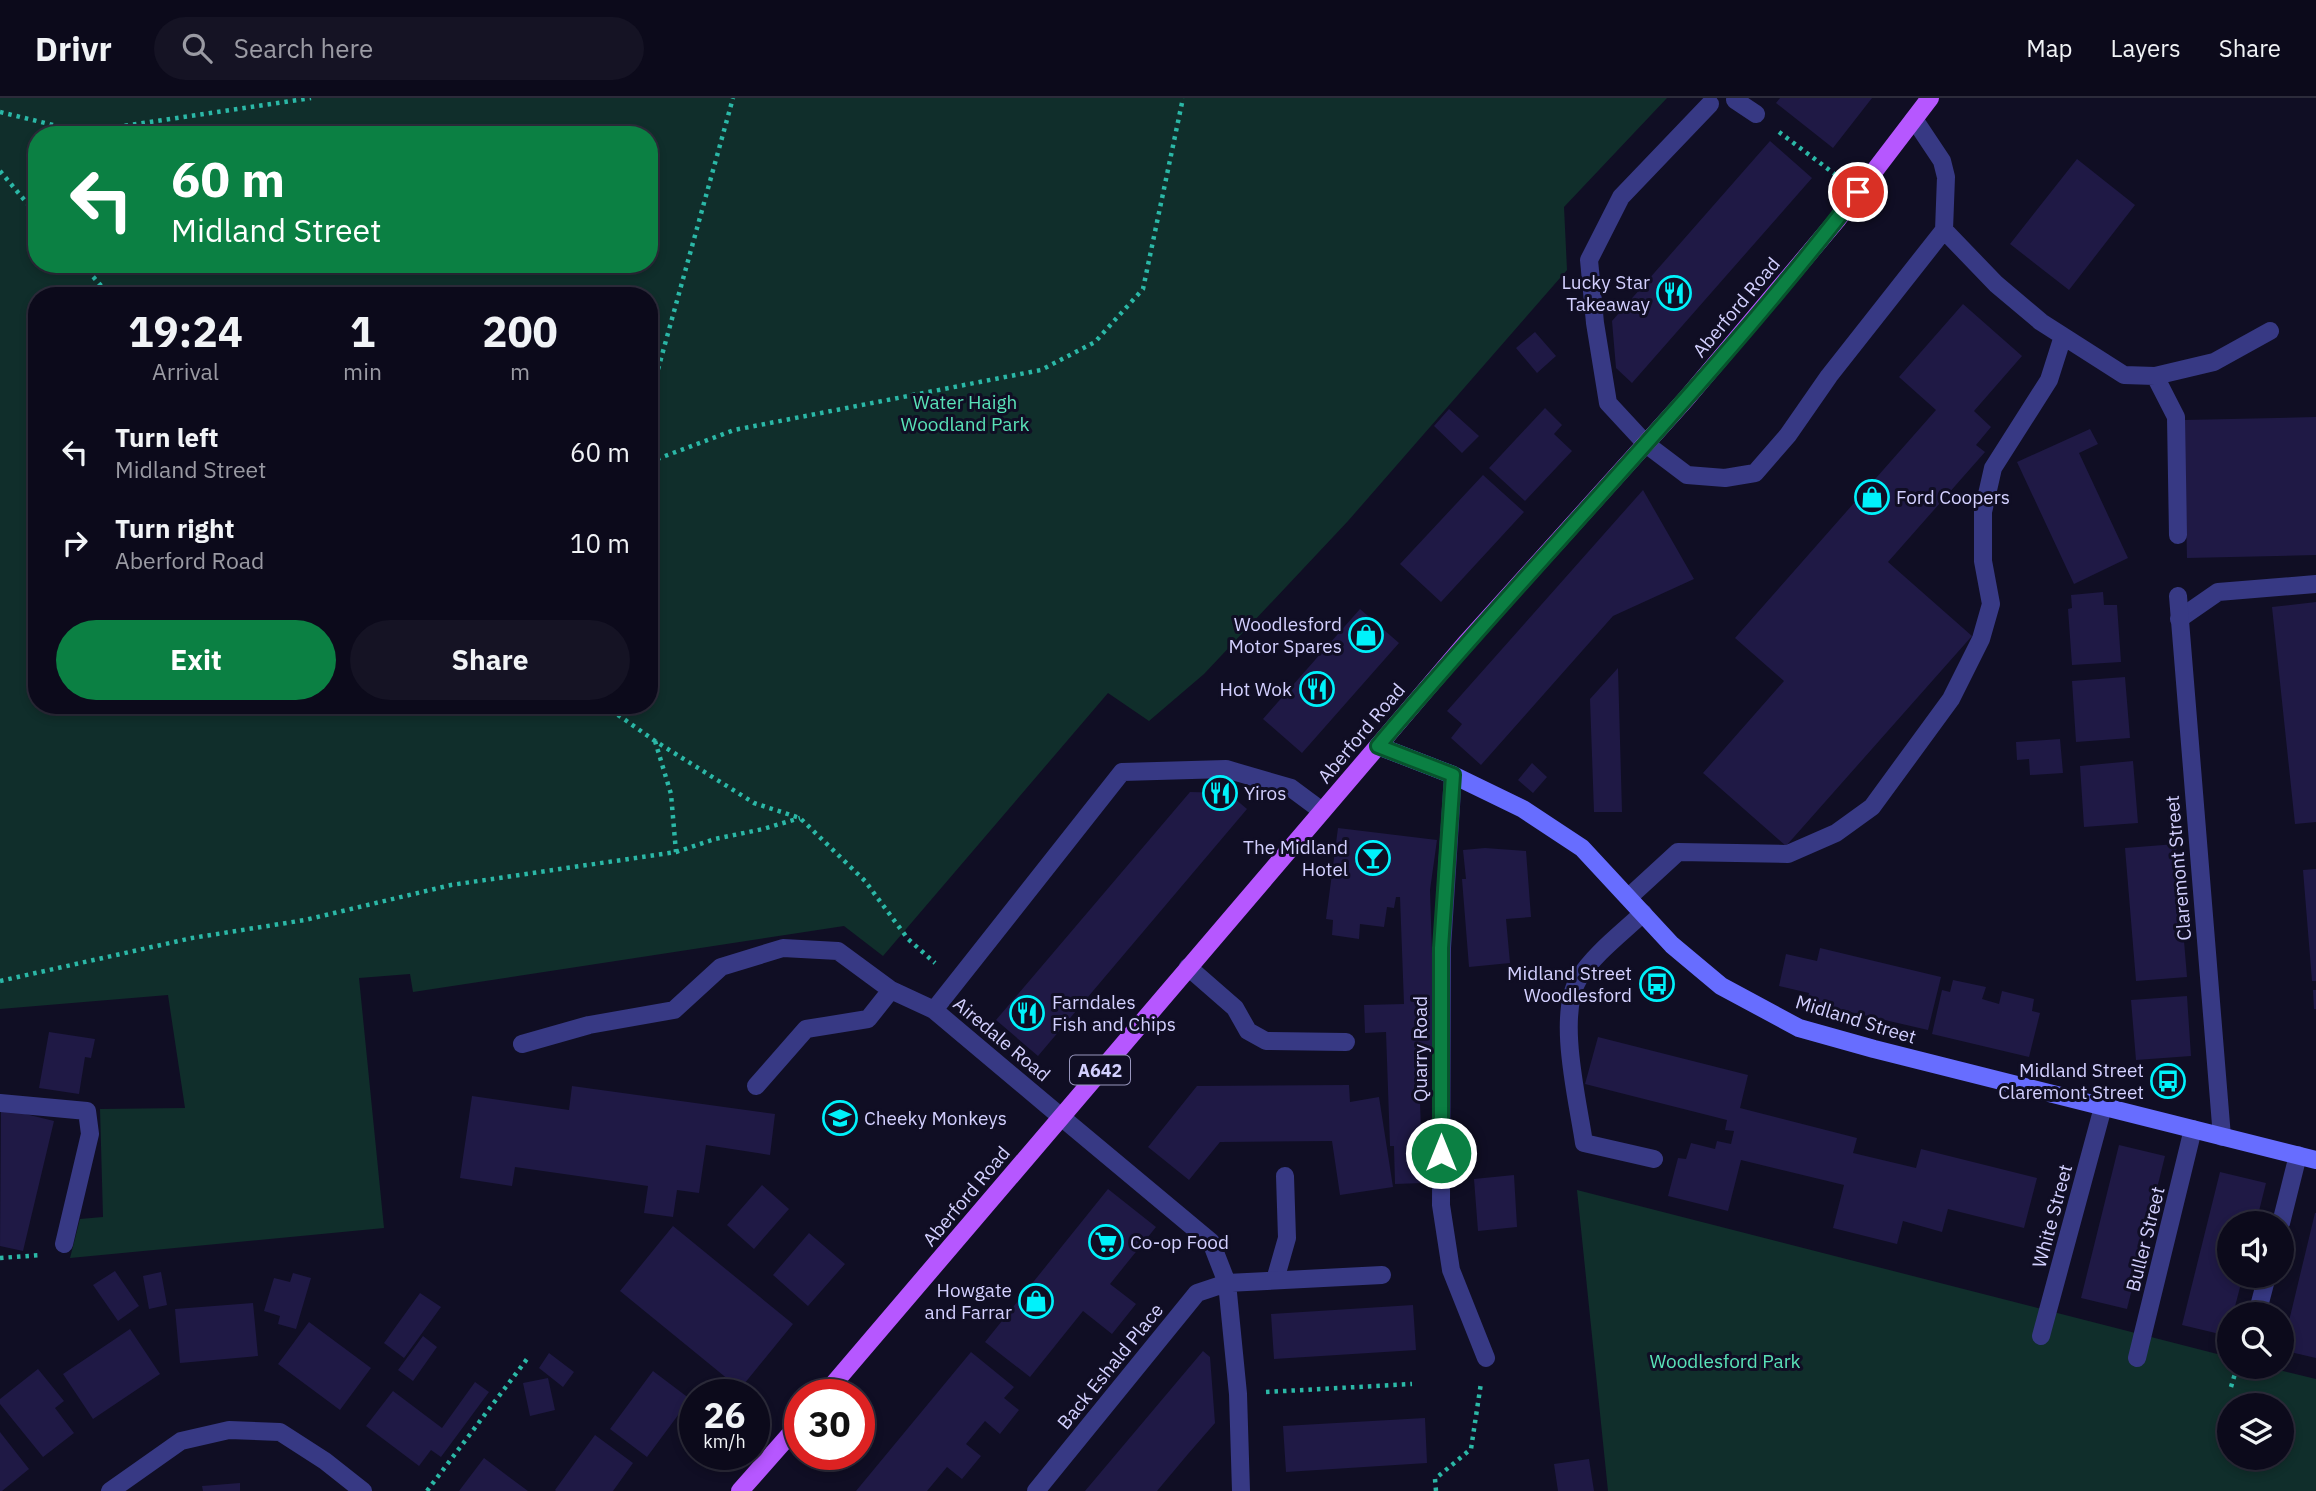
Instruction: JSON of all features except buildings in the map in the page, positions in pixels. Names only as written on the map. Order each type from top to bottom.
[{"type":"main road","name":"Aberford Road","points":[[838,1379],[1465,644],[1646,444],[1858,192],[1930,98]]},
{"type":"main road","points":[[740,1491],[784,1441]]},
{"type":"street","points":[[1737,98],[1735,100],[1756,114]]},
{"type":"street","points":[[1710,104],[1621,197],[1589,260],[1595,323],[1608,403],[1646,444],[1687,475],[1725,478],[1755,473],[1788,435],[1829,376],[1944,230],[1946,177],[1942,161],[1914,119]]},
{"type":"street","points":[[1944,230],[1996,284],[2041,322],[2124,376],[2155,376],[2214,362],[2270,331]]},
{"type":"street","points":[[1629,897],[1678,852],[1788,853],[1836,833],[1871,807],[1951,699],[1981,639],[1991,604],[1983,562],[1983,512],[1993,468],[2049,380],[2063,336]]},
{"type":"street","points":[[2155,376],[2176,417],[2178,535]]},
{"type":"street","points":[[2179,619],[2218,592],[2316,584]]},
{"type":"street","name":"Claremont Street","points":[[2178,596],[2222,1136]]},
{"type":"street","name":"Midland Street","points":[[1378,746],[1453,775],[1523,810],[1582,848],[1672,945],[1721,986],[1799,1028],[2316,1160]]},
{"type":"street","name":"Airedale Road","points":[[1241,1491],[1238,1394],[1227,1283],[1211,1242],[934,1010],[1122,772],[1226,769],[1291,788],[1322,811]]},
{"type":"street","name":"Quarry Road","points":[[1453,775],[1441,948],[1441,1205],[1451,1270],[1486,1358]]},
{"type":"street","points":[[1643,913],[1592,961],[1578,980],[1569,1001],[1567,1024],[1584,1143],[1654,1159]]},
{"type":"street","points":[[522,1044],[589,1025],[674,1010],[722,967],[783,948],[838,951],[891,990],[934,1010]]},
{"type":"street","points":[[1188,967],[1235,1008],[1248,1031],[1266,1041],[1346,1042]]},
{"type":"street","points":[[756,1086],[806,1029],[868,1019],[891,990]]},
{"type":"street","points":[[0,1103],[87,1111],[90,1134],[64,1244]]},
{"type":"street","name":"White Street","points":[[2041,1336],[2103,1107]]},
{"type":"street","name":"Buller Street","points":[[2137,1358],[2193,1129]]},
{"type":"street","points":[[2284,1211],[2298,1155]]},
{"type":"street","points":[[1275,1280],[1287,1238],[1285,1176]]},
{"type":"street","name":"Back Eshald Place","points":[[1036,1491],[1197,1293],[1227,1283],[1382,1275]]},
{"type":"street","points":[[110,1491],[181,1441],[229,1430],[280,1432],[325,1461],[363,1491]]},
{"type":"path","points":[[122,126],[311,98]]},
{"type":"path","points":[[658,369],[733,98]]},
{"type":"path","points":[[658,459],[734,430],[1041,370],[1095,342],[1143,289],[1183,98]]},
{"type":"path","points":[[0,112],[57,126]]},
{"type":"path","points":[[1756,114],[1858,192]]},
{"type":"path","points":[[0,171],[28,204]]},
{"type":"path","points":[[90,273],[102,287]]},
{"type":"path","points":[[617,714],[754,803],[800,818],[865,881],[908,939],[957,982]]},
{"type":"path","points":[[655,741],[671,794],[676,852]]},
{"type":"path","points":[[0,981],[192,938],[305,920],[451,885],[676,852],[715,839],[800,818]]},
{"type":"path","points":[[0,1258],[40,1255],[64,1244]]},
{"type":"path","points":[[1436,1491],[1435,1479],[1471,1449],[1486,1358]]},
{"type":"path","points":[[427,1491],[527,1359]]},
{"type":"path","points":[[2231,1387],[2233,1379]]},
{"type":"path","points":[[1238,1394],[1412,1384]]},
{"type":"green space","name":"Water Haigh Woodland Park","points":[[0,98],[1667,98],[1564,207],[1567,270],[1348,521],[1204,674],[1149,721],[1108,693],[883,956],[844,926],[413,992],[410,974],[359,978],[384,1228],[70,1258],[80,1219],[103,1217],[100,1109],[185,1108],[168,995],[0,1009]]},
{"type":"green space","name":"Woodlesford Park","points":[[1577,1190],[2217,1354],[2217,1379],[2294,1379],[2294,1374],[2316,1379],[2316,1491],[1608,1491]]},
{"type":"place","name":"Lucky Star Takeaway","points":[[1674,293]]},
{"type":"place","name":"Ford Coopers","points":[[1872,497]]},
{"type":"place","name":"Woodlesford Motor Spares","points":[[1366,635]]},
{"type":"place","name":"Hot Wok","points":[[1317,689]]},
{"type":"place","name":"Yiros","points":[[1220,793]]},
{"type":"place","name":"The Midland Hotel","points":[[1373,858]]},
{"type":"place","name":"Midland Street Woodlesford","points":[[1657,984]]},
{"type":"place","name":"Farndales Fish and Chips","points":[[1027,1013]]},
{"type":"place","name":"Midland Street Claremont Street","points":[[2168,1081]]},
{"type":"place","name":"Cheeky Monkeys","points":[[840,1118]]},
{"type":"place","name":"Co-op Food","points":[[1106,1242]]},
{"type":"place","name":"Howgate and Farrar","points":[[1036,1301]]},
{"type":"route","points":[[1441,1153],[1441,948],[1453,775],[1378,746],[1465,644],[1672,414],[1858,192]]}]
